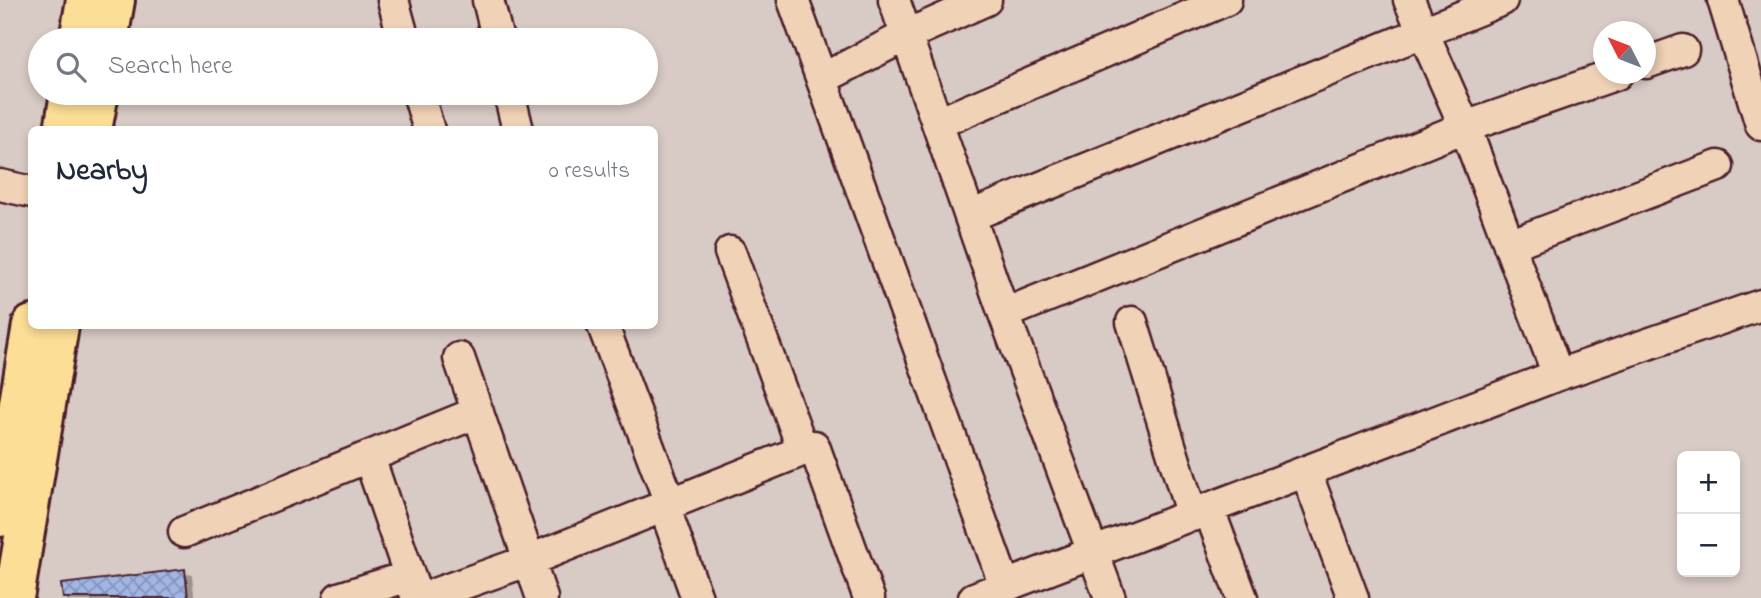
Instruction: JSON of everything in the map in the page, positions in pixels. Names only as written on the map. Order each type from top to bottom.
[{"type":"main road","points":[[81,28],[86,0]]},
{"type":"main road","points":[[110,28],[115,0]]},
{"type":"main road","points":[[65,126],[68,105]]},
{"type":"main road","points":[[93,126],[97,105]]},
{"type":"main road","points":[[0,517],[31,329]]},
{"type":"main road","points":[[13,598],[58,329]]},
{"type":"street","points":[[393,0],[401,28]]},
{"type":"street","points":[[488,0],[495,28]]},
{"type":"street","points":[[793,0],[1004,586]]},
{"type":"street","points":[[894,0],[1004,314],[1110,598]]},
{"type":"street","points":[[822,79],[907,35],[986,0]]},
{"type":"street","points":[[938,124],[1226,0]]},
{"type":"street","points":[[1409,0],[1465,127],[1558,375]]},
{"type":"street","points":[[970,216],[1502,0]]},
{"type":"street","points":[[1723,0],[1761,125]]},
{"type":"street","points":[[1656,59],[1683,50]]},
{"type":"street","points":[[1004,314],[1465,127],[1593,82]]},
{"type":"street","points":[[422,105],[428,126]]},
{"type":"street","points":[[512,105],[517,126]]},
{"type":"street","points":[[1509,245],[1718,166]]},
{"type":"street","points":[[0,185],[28,191]]},
{"type":"street","points":[[730,252],[803,450]]},
{"type":"street","points":[[974,598],[1558,375],[1761,304]]},
{"type":"street","points":[[1132,322],[1200,513],[1242,598]]},
{"type":"street","points":[[604,329],[697,598]]},
{"type":"street","points":[[459,358],[542,598]]},
{"type":"street","points":[[184,532],[478,412]]},
{"type":"street","points":[[338,598],[416,591],[530,560],[814,446],[869,598]]},
{"type":"street","points":[[369,457],[416,591]]},
{"type":"street","points":[[1306,472],[1353,598]]},
{"type":"building","points":[[185,569],[188,598],[63,598],[61,584]]}]
